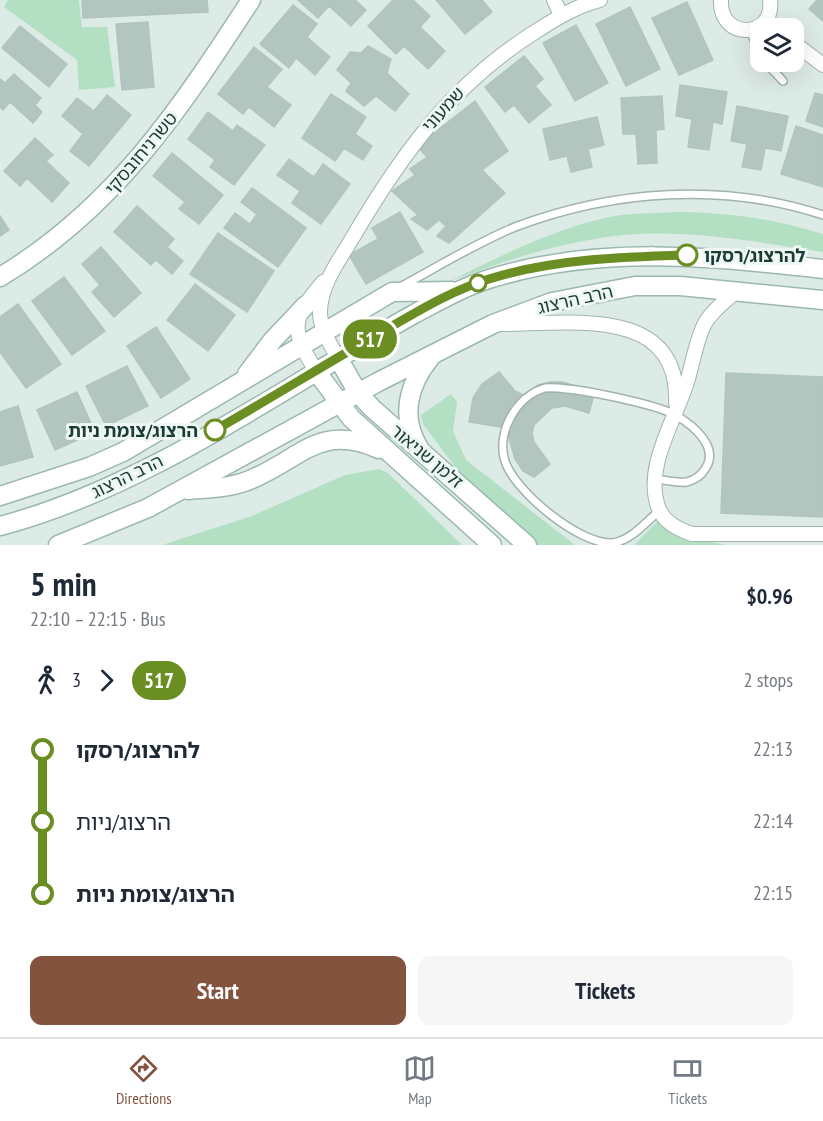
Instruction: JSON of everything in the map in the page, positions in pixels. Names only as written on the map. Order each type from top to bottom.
[{"type":"main road","name":"טשרניחובסקי","points":[[0,277],[49,244],[87,213],[121,180],[187,97],[251,0]]},
{"type":"main road","name":"הרב הרצוג","points":[[0,526],[56,509],[149,467],[457,291],[522,270],[626,257],[687,255],[823,269]]},
{"type":"main road","name":"הרב הרצוג","points":[[58,545],[108,526],[181,491],[434,353],[493,324],[552,302],[635,286],[738,290],[823,300]]},
{"type":"main road","points":[[0,496],[71,474],[123,453],[392,292],[457,291]]},
{"type":"main road","points":[[240,383],[264,350],[306,304]]},
{"type":"main road","points":[[420,450],[409,424],[408,403],[417,376],[434,353]]},
{"type":"main road","name":"זלמן שניאור","points":[[338,358],[358,393],[527,545]]},
{"type":"main road","name":"זלמן שניאור","points":[[316,371],[338,404],[390,455],[492,545]]},
{"type":"main road","points":[[181,491],[237,485],[316,444],[333,439],[350,439],[390,455]]},
{"type":"street","points":[[554,0],[561,15]]},
{"type":"street","name":"שמעוני","points":[[300,346],[298,321],[306,304],[334,269],[383,186],[418,137],[481,69],[561,15],[600,0]]},
{"type":"street","points":[[767,18],[770,0]]},
{"type":"street","points":[[717,3],[723,17],[735,28],[750,30]]},
{"type":"street","points":[[804,51],[823,65]]},
{"type":"street","name":"שמעוני","points":[[334,269],[321,304],[324,331],[338,358]]},
{"type":"street","points":[[738,290],[714,311],[704,326],[655,479],[660,510],[681,530],[692,534],[823,534]]},
{"type":"street","points":[[493,324],[593,324],[633,330],[663,352],[671,366],[675,383],[675,414]]},
{"type":"street","points":[[300,346],[316,371]]},
{"type":"lane","points":[[774,72],[783,81]]},
{"type":"lane","points":[[392,292],[514,228],[588,205],[671,193],[771,201],[823,214]]},
{"type":"lane","points":[[655,479],[685,482],[693,480],[699,476],[709,462],[708,446],[700,434],[675,414],[578,390],[544,388],[520,404],[502,439],[505,462],[516,480],[538,504],[576,533],[599,543],[622,540],[633,535],[660,510]]},
{"type":"green space","points":[[8,0],[79,0],[82,27],[107,27],[115,87],[79,90],[77,60],[4,7]]},
{"type":"green space","points":[[681,212],[718,214],[788,224],[823,234],[823,252],[712,236],[628,235],[581,241],[543,250],[450,281],[512,251],[578,225],[621,215]]},
{"type":"green space","points":[[451,394],[457,402],[453,431],[466,460],[575,545],[536,545],[459,472],[423,424],[421,415]]},
{"type":"green space","points":[[379,469],[388,473],[462,545],[162,545],[252,516],[345,475]]},
{"type":"green space","points":[[658,521],[683,534],[727,545],[634,545]]},
{"type":"building","points":[[82,0],[207,0],[208,12],[83,18]]},
{"type":"building","points":[[298,0],[355,0],[366,10],[351,26],[329,6],[318,18]]},
{"type":"building","points":[[393,0],[413,0],[430,16],[420,27],[445,51],[428,69],[404,46],[396,54],[368,26]]},
{"type":"building","points":[[436,0],[482,0],[492,12],[465,34]]},
{"type":"building","points":[[817,0],[823,0],[823,21],[809,9]]},
{"type":"building","points":[[687,2],[713,60],[679,75],[652,18]]},
{"type":"building","points":[[293,5],[317,24],[307,37],[330,57],[315,75],[296,58],[289,68],[260,44]]},
{"type":"building","points":[[630,7],[660,69],[626,86],[596,24]]},
{"type":"building","points":[[148,22],[154,87],[122,90],[116,24]]},
{"type":"building","points":[[576,25],[608,83],[575,101],[543,43]]},
{"type":"building","points":[[20,26],[67,64],[49,87],[2,48]]},
{"type":"building","points":[[368,46],[391,59],[387,73],[409,94],[395,111],[376,96],[364,106],[346,91],[351,83],[337,70],[350,52],[361,53]]},
{"type":"building","points":[[254,47],[282,69],[267,87],[291,105],[274,127],[249,107],[243,114],[218,94]]},
{"type":"building","points":[[524,56],[543,79],[535,86],[551,105],[529,123],[514,105],[505,112],[485,87]]},
{"type":"building","points":[[14,74],[41,98],[35,105],[42,112],[33,123],[10,102],[3,110],[0,107],[0,79],[5,83]]},
{"type":"building","points":[[680,85],[727,92],[722,124],[713,122],[709,150],[688,147],[692,119],[676,116]]},
{"type":"building","points":[[815,93],[823,95],[823,127],[806,121]]},
{"type":"building","points":[[331,94],[366,117],[355,134],[372,146],[363,160],[344,148],[335,161],[302,138]]},
{"type":"building","points":[[107,95],[131,115],[89,166],[70,151],[83,134],[62,116],[77,98],[94,111]]},
{"type":"building","points":[[662,96],[664,129],[656,130],[657,163],[638,164],[636,134],[623,134],[621,98]]},
{"type":"building","points":[[475,101],[508,151],[482,170],[505,193],[449,243],[437,236],[446,226],[439,220],[427,230],[411,219],[418,215],[392,191],[415,175],[410,169],[427,157],[417,146]]},
{"type":"building","points":[[737,106],[788,116],[781,151],[765,148],[761,170],[742,167],[747,144],[731,141]]},
{"type":"building","points":[[208,112],[233,131],[237,125],[265,145],[234,185],[210,167],[215,160],[188,139]]},
{"type":"building","points":[[597,117],[604,145],[588,149],[592,167],[571,172],[567,156],[550,160],[543,129]]},
{"type":"building","points":[[796,126],[823,135],[823,187],[781,174]]},
{"type":"building","points":[[35,138],[53,155],[46,161],[69,183],[52,202],[27,178],[20,186],[4,171]]},
{"type":"building","points":[[172,153],[223,195],[199,224],[179,209],[185,202],[153,176]]},
{"type":"building","points":[[289,159],[314,177],[323,164],[350,184],[321,224],[292,203],[300,191],[277,175]]},
{"type":"building","points":[[252,188],[306,228],[278,267],[224,228],[235,213],[250,224],[257,214],[241,202]]},
{"type":"building","points":[[137,206],[174,239],[167,247],[183,261],[172,274],[156,260],[151,265],[114,232]]},
{"type":"building","points":[[400,212],[423,252],[366,284],[349,255],[378,239],[372,228]]},
{"type":"building","points":[[0,216],[9,230],[0,236]]},
{"type":"building","points":[[218,233],[274,271],[247,312],[190,274]]},
{"type":"building","points":[[101,247],[141,293],[114,317],[92,292],[100,285],[82,264]]},
{"type":"building","points":[[64,277],[105,331],[72,355],[32,301]]},
{"type":"building","points":[[195,284],[235,315],[208,351],[167,320]]},
{"type":"building","points":[[18,304],[61,364],[26,388],[0,352],[0,317]]},
{"type":"building","points":[[156,327],[190,379],[161,398],[127,346]]},
{"type":"building","points":[[127,366],[148,406],[106,426],[86,386]]},
{"type":"building","points":[[499,372],[515,391],[525,396],[538,385],[550,382],[562,382],[595,391],[589,413],[565,406],[552,408],[534,425],[532,433],[534,442],[550,464],[534,477],[523,471],[515,459],[506,428],[469,422],[473,398],[482,384]]},
{"type":"building","points":[[726,373],[823,377],[823,517],[721,513]]},
{"type":"building","points":[[77,392],[95,432],[55,450],[37,410]]},
{"type":"building","points":[[18,406],[33,457],[0,466],[0,412]]},
{"type":"bus line","name":"517","points":[[215,430],[414,314],[457,291],[488,279],[522,270],[566,263],[626,257],[687,255]]},
{"type":"place","name":"להרצוג/רסקו","points":[[687,255]]},
{"type":"place","name":"הרצוג/צומת ניות","points":[[215,430]]}]
